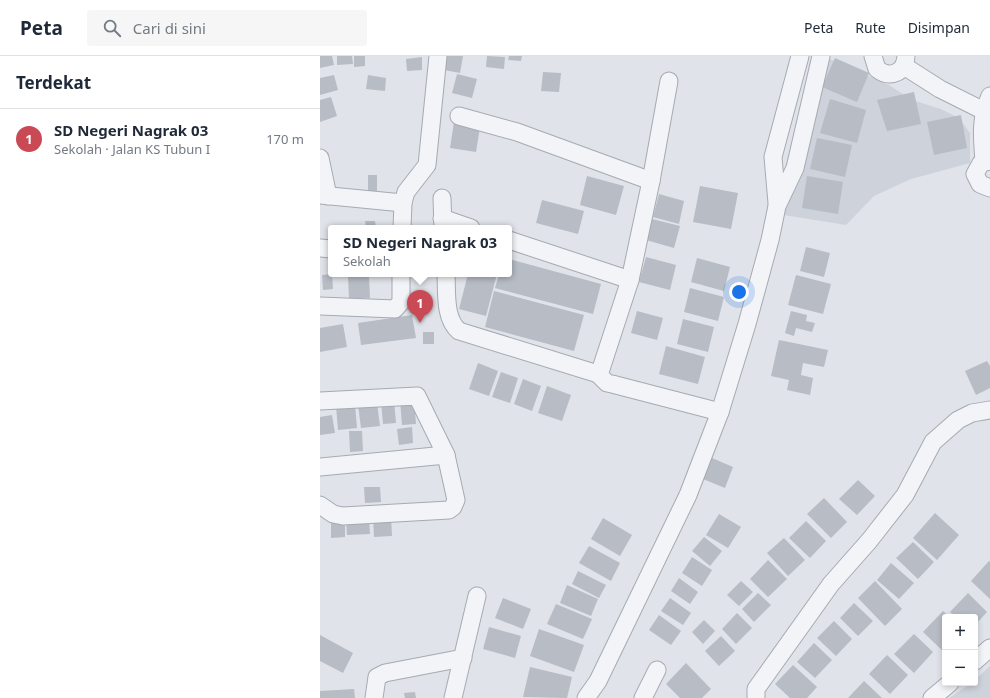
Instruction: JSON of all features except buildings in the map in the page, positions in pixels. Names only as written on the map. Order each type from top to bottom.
[{"type":"street","points":[[402,225],[406,192],[427,165],[438,56]]},
{"type":"street","points":[[777,206],[773,157],[800,56]]},
{"type":"street","points":[[586,698],[598,690],[688,495],[720,412],[749,316],[770,240],[777,206],[795,168],[821,56]]},
{"type":"street","points":[[872,56],[877,69],[886,74],[896,73],[905,61],[940,89],[988,107],[982,135],[987,161],[976,170],[976,178],[983,186],[990,188]]},
{"type":"street","points":[[598,374],[630,280],[651,181],[669,81]]},
{"type":"street","points":[[459,116],[517,132],[651,181]]},
{"type":"street","points":[[320,158],[324,195],[404,202]]},
{"type":"street","points":[[442,198],[442,223],[454,225]]},
{"type":"street","points":[[512,241],[630,280]]},
{"type":"street","points":[[320,306],[395,309],[400,302],[401,277]]},
{"type":"street","points":[[446,277],[448,311],[455,327],[459,331],[598,374],[607,382],[612,384],[720,412]]},
{"type":"street","points":[[320,401],[418,397],[446,455],[456,500],[453,507],[449,510],[343,516],[333,514],[320,505]]},
{"type":"street","points":[[756,698],[756,689],[831,584],[869,541],[905,495],[933,442],[958,420],[972,413],[990,410]]},
{"type":"street","points":[[320,467],[446,455]]},
{"type":"street","points":[[453,698],[477,596]]},
{"type":"street","points":[[978,658],[990,648]]},
{"type":"street","points":[[374,698],[377,677],[385,673],[463,658]]},
{"type":"street","points":[[643,698],[657,670]]},
{"type":"street","points":[[932,698],[946,686]]},
{"type":"shaded area","points":[[823,56],[889,85],[912,100],[941,109],[959,118],[970,133],[970,163],[911,179],[874,196],[846,225],[784,215],[799,139]]},
{"type":"shaded area","points":[[990,666],[990,698],[949,698],[967,686],[978,686],[978,677]]},
{"type":"place","name":"SD Negeri Nagrak 03","points":[[420,323]]}]
